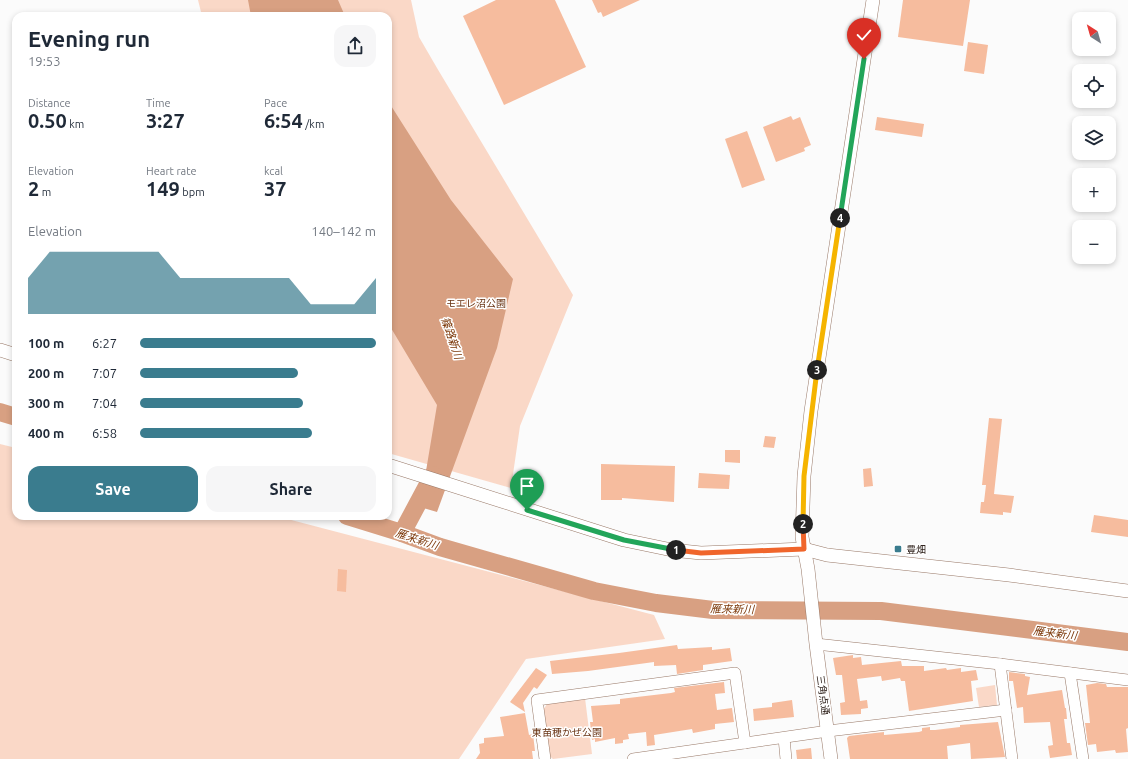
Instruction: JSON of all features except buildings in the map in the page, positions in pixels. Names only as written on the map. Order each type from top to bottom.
[{"type":"street","points":[[804,549],[802,537],[804,476],[811,411],[873,0]]},
{"type":"street","points":[[0,350],[12,354]]},
{"type":"street","points":[[392,466],[624,540],[672,550],[701,553],[804,549],[827,555],[1009,575],[1128,591]]},
{"type":"street","name":"三角点通","points":[[804,549],[831,759]]},
{"type":"street","points":[[816,644],[1000,664],[1128,680]]},
{"type":"street","points":[[1000,664],[1012,759]]},
{"type":"street","points":[[545,759],[537,700],[735,672],[744,743]]},
{"type":"street","points":[[1070,673],[1083,759]]},
{"type":"street","points":[[633,759],[828,731],[1006,710]]},
{"type":"street","points":[[784,738],[786,759]]},
{"type":"green space","name":"モエレ沼公園","points":[[198,0],[411,0],[419,37],[573,295],[520,426],[511,488],[392,454],[392,12],[201,12]]},
{"type":"green space","points":[[0,444],[12,447],[12,520],[291,520],[654,615],[665,639],[526,659],[459,759],[0,759]]},
{"type":"green space","points":[[995,685],[997,705],[979,707],[976,688]]},
{"type":"green space","name":"東苗穂かぜ公園","points":[[585,698],[592,754],[553,759],[548,755],[543,710],[547,704]]},
{"type":"water","points":[[248,0],[338,0],[343,12],[250,12]]},
{"type":"water","points":[[392,107],[451,200],[513,279],[497,348],[437,512],[420,507],[437,405],[392,330]]},
{"type":"waterway","name":"雁来新川","points":[[0,412],[12,416]]},
{"type":"waterway","name":"篠路新川","points":[[402,533],[433,475]]},
{"type":"waterway","name":"雁来新川","points":[[360,520],[440,547],[594,591],[656,603],[713,610],[881,611],[1128,642]]},
{"type":"place","name":"豊畑","points":[[898,549]]},
{"type":"route","points":[[527,510],[624,540],[672,550],[701,553],[804,549],[802,537],[804,476],[811,411],[864,59]]}]
